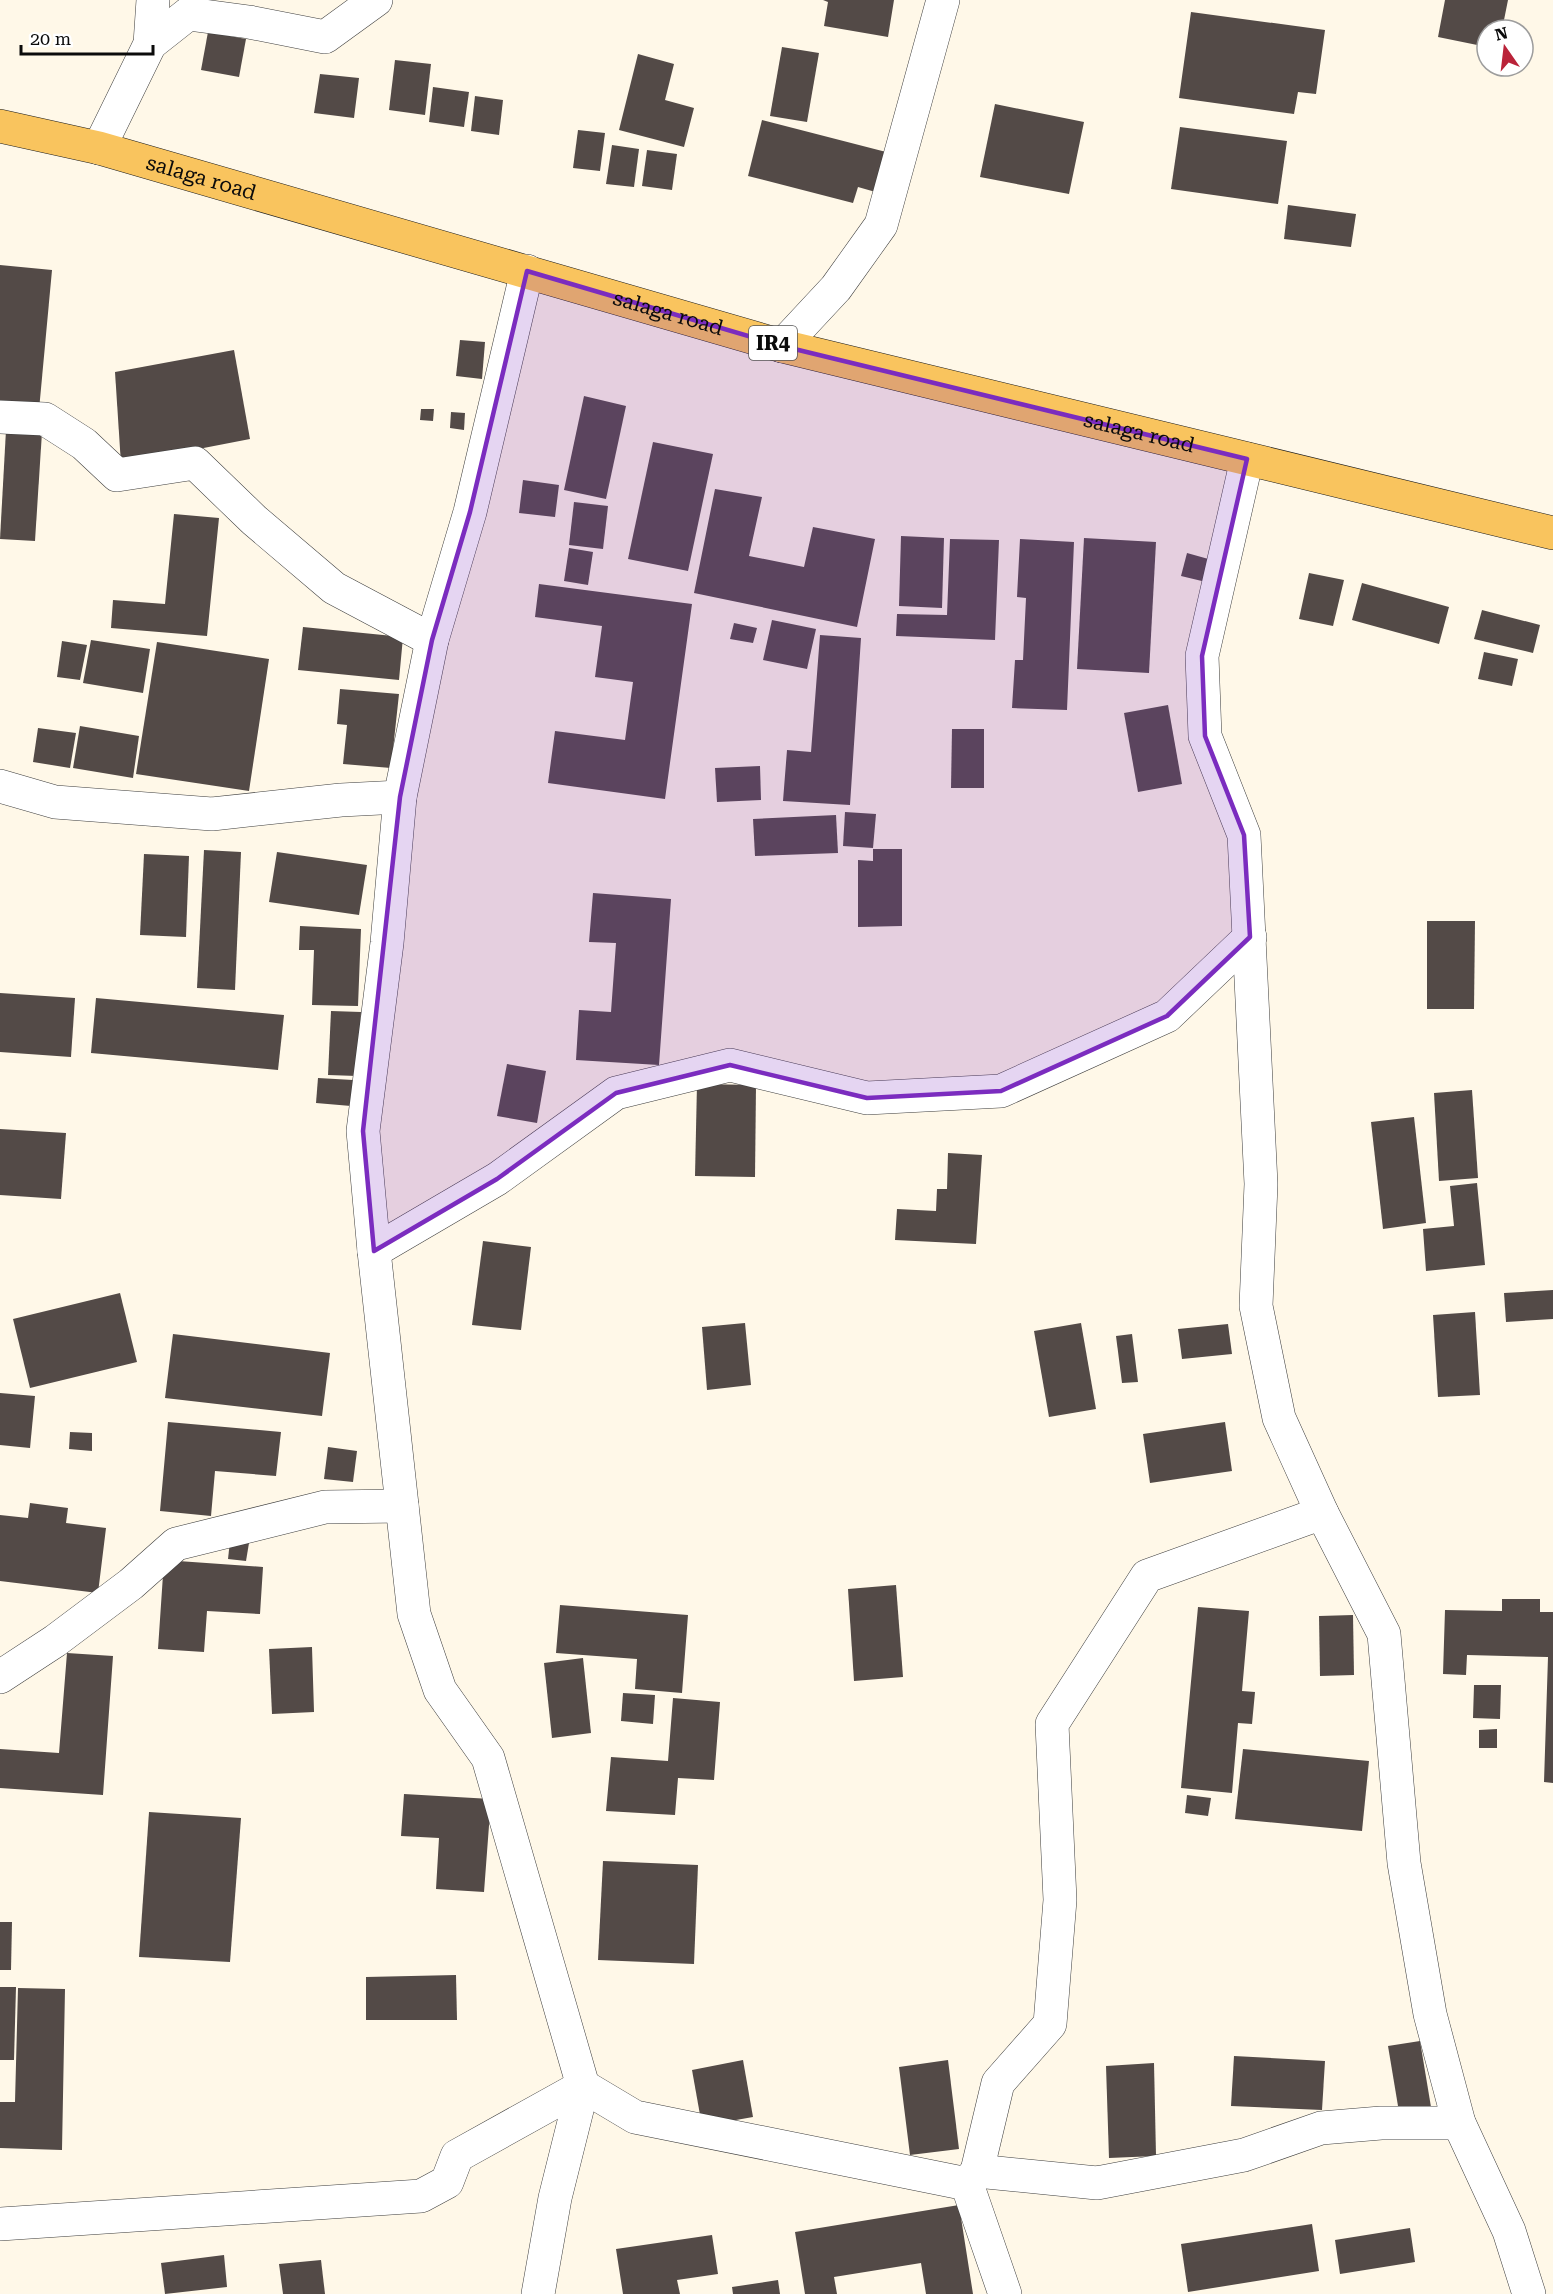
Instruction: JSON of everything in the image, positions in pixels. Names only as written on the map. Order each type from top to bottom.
[{"type":"main road","name":"salaga road","points":[[0,126],[99,148],[782,346],[1553,532]]},
{"type":"street","points":[[99,148],[150,44],[153,0]]},
{"type":"street","points":[[150,44],[188,14],[249,22],[325,37],[376,0]]},
{"type":"street","points":[[782,346],[836,288],[881,225],[943,0]]},
{"type":"street","points":[[527,271],[470,512],[432,640],[400,797],[387,943],[363,1131],[414,1614],[440,1690],[488,1758],[583,2086],[555,2198],[538,2294]]},
{"type":"street","points":[[0,417],[45,419],[84,444],[117,475],[195,463],[254,520],[334,588],[432,640]]},
{"type":"street","points":[[1247,459],[1202,656],[1205,736],[1244,835],[1261,1185],[1256,1306],[1279,1418],[1322,1513],[1384,1634],[1404,1863],[1430,2014],[1459,2123],[1509,2231],[1529,2294]]},
{"type":"street","points":[[0,786],[55,802],[212,814],[341,800],[400,797]]},
{"type":"street","points":[[374,1251],[496,1179],[616,1093],[730,1065],[867,1098],[1001,1091],[1167,1016],[1250,937]]},
{"type":"street","points":[[0,1677],[55,1641],[132,1584],[176,1544],[325,1507],[402,1506]]},
{"type":"street","points":[[1005,2294],[972,2177],[998,2083],[1050,2025],[1060,1900],[1052,1724],[1147,1576],[1322,1513]]},
{"type":"street","points":[[583,2086],[635,2117],[972,2177],[1097,2183],[1244,2156],[1321,2128],[1381,2123],[1459,2123]]},
{"type":"street","points":[[0,2224],[421,2196],[447,2182],[457,2156],[583,2086]]},
{"type":"highlighted area","points":[[527,271],[782,346],[1247,459],[1202,656],[1205,736],[1244,835],[1250,937],[1167,1016],[1001,1091],[867,1098],[730,1065],[616,1093],[497,1179],[374,1251],[363,1131],[400,797],[432,640],[470,512]]},
{"type":"building","points":[[823,0],[894,0],[888,37],[824,26],[828,2]]},
{"type":"building","points":[[1445,0],[1508,0],[1504,18],[1475,18],[1475,45],[1438,37]]},
{"type":"building","points":[[1191,12],[1325,30],[1316,94],[1298,92],[1294,114],[1179,98]]},
{"type":"building","points":[[208,32],[246,39],[239,77],[201,70]]},
{"type":"building","points":[[782,47],[819,53],[807,122],[770,116]]},
{"type":"building","points":[[638,54],[674,64],[665,100],[694,108],[684,147],[619,130]]},
{"type":"building","points":[[395,60],[431,64],[425,115],[389,110]]},
{"type":"building","points":[[320,74],[359,78],[354,118],[314,113]]},
{"type":"building","points":[[433,87],[469,92],[464,127],[429,122]]},
{"type":"building","points":[[475,96],[503,100],[499,135],[471,131]]},
{"type":"building","points":[[995,104],[1084,122],[1069,194],[980,177]]},
{"type":"building","points":[[762,120],[890,153],[879,193],[858,187],[853,203],[748,176]]},
{"type":"building","points":[[1180,127],[1287,141],[1278,204],[1171,189]]},
{"type":"building","points":[[578,130],[605,133],[600,171],[573,168]]},
{"type":"building","points":[[612,145],[639,149],[634,187],[606,184]]},
{"type":"building","points":[[647,150],[677,154],[672,190],[642,186]]},
{"type":"building","points":[[1288,205],[1356,214],[1351,247],[1284,239]]},
{"type":"building","points":[[0,265],[52,270],[39,410],[0,406]]},
{"type":"building","points":[[460,340],[485,342],[482,379],[456,376]]},
{"type":"building","points":[[234,350],[250,439],[121,464],[115,372]]},
{"type":"building","points":[[584,396],[626,406],[606,499],[564,490]]},
{"type":"building","points":[[421,409],[434,409],[433,421],[420,420]]},
{"type":"building","points":[[451,412],[465,413],[464,430],[450,428]]},
{"type":"building","points":[[6,430],[42,432],[35,541],[0,539]]},
{"type":"building","points":[[653,442],[713,454],[688,571],[628,559]]},
{"type":"building","points":[[523,480],[559,485],[555,517],[519,513]]},
{"type":"building","points":[[715,489],[762,497],[749,556],[804,567],[813,527],[875,539],[857,627],[694,593]]},
{"type":"building","points":[[574,502],[608,506],[603,549],[569,545]]},
{"type":"building","points":[[174,514],[219,518],[207,636],[111,628],[113,600],[165,604]]},
{"type":"building","points":[[901,536],[944,538],[942,608],[899,606]]},
{"type":"building","points":[[1084,538],[1156,542],[1149,673],[1077,669]]},
{"type":"building","points":[[950,539],[999,540],[995,640],[896,636],[897,614],[947,615]]},
{"type":"building","points":[[1020,539],[1074,542],[1067,710],[1012,708],[1015,660],[1023,660],[1026,598],[1017,597]]},
{"type":"building","points":[[569,548],[593,552],[588,585],[564,581]]},
{"type":"building","points":[[1187,553],[1212,560],[1206,582],[1181,576]]},
{"type":"building","points":[[1309,573],[1344,580],[1333,626],[1299,619]]},
{"type":"building","points":[[1362,583],[1449,607],[1439,644],[1352,620]]},
{"type":"building","points":[[539,584],[692,604],[665,799],[548,783],[555,731],[625,740],[633,682],[595,677],[602,626],[535,617]]},
{"type":"building","points":[[1482,610],[1540,625],[1533,653],[1474,639]]},
{"type":"building","points":[[772,620],[816,629],[807,669],[763,660]]},
{"type":"building","points":[[734,623],[757,628],[753,643],[730,639]]},
{"type":"building","points":[[303,627],[403,637],[399,680],[298,670]]},
{"type":"building","points":[[820,635],[861,638],[850,805],[783,801],[787,750],[811,752]]},
{"type":"building","points":[[91,640],[150,649],[143,693],[83,683]]},
{"type":"building","points":[[62,641],[87,645],[80,680],[57,677]]},
{"type":"building","points":[[157,642],[269,659],[249,791],[136,774]]},
{"type":"building","points":[[1484,652],[1518,659],[1512,686],[1478,679]]},
{"type":"building","points":[[340,689],[399,694],[391,768],[343,764],[347,725],[337,724]]},
{"type":"building","points":[[1168,705],[1182,784],[1138,792],[1124,713]]},
{"type":"building","points":[[80,726],[139,736],[133,778],[73,768]]},
{"type":"building","points":[[38,728],[76,733],[70,768],[33,762]]},
{"type":"building","points":[[952,729],[984,729],[984,788],[951,788]]},
{"type":"building","points":[[760,766],[761,800],[717,802],[715,768]]},
{"type":"building","points":[[845,812],[876,814],[873,848],[843,846]]},
{"type":"building","points":[[836,815],[838,853],[755,856],[753,819]]},
{"type":"building","points":[[873,849],[902,849],[902,926],[858,927],[858,860],[873,861]]},
{"type":"building","points":[[204,850],[241,852],[235,990],[197,988]]},
{"type":"building","points":[[277,852],[367,865],[359,915],[269,902]]},
{"type":"building","points":[[144,854],[189,856],[186,937],[140,935]]},
{"type":"building","points":[[593,893],[671,899],[659,1065],[576,1060],[579,1010],[611,1012],[616,943],[589,942]]},
{"type":"building","points":[[1427,921],[1475,921],[1474,1009],[1427,1009]]},
{"type":"building","points":[[300,926],[361,929],[358,1006],[312,1005],[314,950],[299,950]]},
{"type":"building","points":[[0,993],[75,998],[71,1057],[0,1052]]},
{"type":"building","points":[[96,998],[284,1015],[278,1070],[91,1053]]},
{"type":"building","points":[[331,1011],[361,1012],[357,1076],[328,1075]]},
{"type":"building","points":[[507,1064],[546,1071],[537,1123],[497,1116]]},
{"type":"building","points":[[318,1078],[353,1080],[351,1106],[316,1103]]},
{"type":"building","points":[[697,1084],[756,1085],[755,1177],[695,1176]]},
{"type":"building","points":[[1472,1090],[1478,1178],[1439,1181],[1434,1093]]},
{"type":"building","points":[[1414,1117],[1426,1223],[1383,1229],[1371,1122]]},
{"type":"building","points":[[0,1129],[66,1133],[61,1199],[0,1195]]},
{"type":"building","points":[[948,1153],[982,1155],[976,1244],[895,1240],[897,1209],[936,1211],[937,1189],[947,1189]]},
{"type":"building","points":[[1477,1183],[1485,1265],[1426,1271],[1423,1229],[1454,1226],[1450,1186]]},
{"type":"building","points":[[483,1241],[531,1247],[521,1330],[472,1325]]},
{"type":"building","points":[[1553,1290],[1553,1319],[1506,1322],[1504,1293]]},
{"type":"building","points":[[120,1293],[137,1362],[30,1388],[13,1319]]},
{"type":"building","points":[[1475,1312],[1480,1395],[1438,1397],[1433,1315]]},
{"type":"building","points":[[745,1323],[751,1385],[707,1390],[702,1327]]},
{"type":"building","points":[[1081,1323],[1096,1409],[1049,1417],[1034,1331]]},
{"type":"building","points":[[1228,1324],[1232,1354],[1182,1359],[1178,1329]]},
{"type":"building","points":[[173,1334],[330,1353],[322,1416],[165,1398]]},
{"type":"building","points":[[1132,1334],[1138,1382],[1122,1383],[1116,1336]]},
{"type":"building","points":[[0,1393],[35,1396],[30,1448],[0,1445]]},
{"type":"building","points":[[168,1422],[281,1432],[276,1476],[215,1471],[211,1516],[160,1511]]},
{"type":"building","points":[[1225,1422],[1232,1471],[1150,1483],[1143,1434]]},
{"type":"building","points":[[70,1432],[92,1433],[92,1451],[69,1449]]},
{"type":"building","points":[[328,1447],[357,1451],[353,1482],[324,1479]]},
{"type":"building","points":[[30,1503],[68,1508],[66,1523],[106,1528],[98,1593],[0,1581],[0,1515],[28,1518]]},
{"type":"building","points":[[230,1541],[249,1543],[246,1561],[228,1559]]},
{"type":"building","points":[[164,1560],[263,1567],[260,1614],[207,1611],[204,1652],[158,1649]]},
{"type":"building","points":[[896,1585],[903,1677],[854,1681],[848,1589]]},
{"type":"building","points":[[1502,1599],[1540,1599],[1540,1612],[1553,1612],[1553,1783],[1544,1782],[1548,1657],[1467,1655],[1466,1675],[1443,1674],[1445,1610],[1502,1611]]},
{"type":"building","points":[[560,1605],[688,1615],[682,1693],[635,1689],[637,1659],[556,1653]]},
{"type":"building","points":[[1198,1607],[1249,1611],[1242,1691],[1255,1692],[1252,1724],[1238,1723],[1232,1793],[1181,1788]]},
{"type":"building","points":[[1353,1615],[1354,1675],[1320,1676],[1319,1616]]},
{"type":"building","points":[[312,1647],[314,1712],[272,1714],[269,1649]]},
{"type":"building","points":[[67,1653],[113,1656],[103,1795],[0,1788],[0,1749],[59,1753]]},
{"type":"building","points":[[583,1658],[591,1733],[552,1738],[544,1663]]},
{"type":"building","points":[[1474,1685],[1501,1685],[1500,1719],[1473,1718]]},
{"type":"building","points":[[623,1693],[655,1695],[653,1724],[621,1721]]},
{"type":"building","points":[[673,1698],[720,1702],[714,1780],[678,1778],[675,1815],[606,1811],[611,1757],[668,1761]]},
{"type":"building","points":[[1497,1729],[1497,1748],[1479,1748],[1479,1730]]},
{"type":"building","points":[[1243,1749],[1369,1761],[1362,1831],[1235,1819]]},
{"type":"building","points":[[404,1794],[491,1799],[484,1892],[436,1889],[439,1838],[401,1836]]},
{"type":"building","points":[[1187,1795],[1211,1798],[1208,1816],[1185,1813]]},
{"type":"building","points":[[149,1812],[241,1818],[230,1962],[139,1957]]},
{"type":"building","points":[[603,1861],[698,1865],[694,1964],[598,1960]]},
{"type":"building","points":[[0,1922],[12,1922],[11,1970],[0,1970]]},
{"type":"building","points":[[456,1975],[457,2020],[366,2020],[366,1977]]},
{"type":"building","points":[[0,1987],[16,1987],[14,2060],[0,2060]]},
{"type":"building","points":[[18,1988],[65,1989],[62,2150],[0,2148],[0,2102],[15,2102]]},
{"type":"building","points":[[1420,2041],[1431,2107],[1399,2112],[1388,2046]]},
{"type":"building","points":[[1234,2056],[1325,2061],[1322,2110],[1231,2106]]},
{"type":"building","points":[[743,2060],[753,2117],[702,2126],[692,2070]]},
{"type":"building","points":[[948,2060],[959,2149],[910,2155],[899,2067]]},
{"type":"building","points":[[1154,2063],[1156,2156],[1109,2158],[1106,2066]]},
{"type":"building","points":[[959,2205],[973,2294],[926,2294],[921,2263],[834,2277],[837,2294],[805,2294],[795,2232]]},
{"type":"building","points":[[1312,2224],[1319,2271],[1188,2292],[1181,2244]]},
{"type":"building","points":[[1410,2228],[1415,2262],[1340,2274],[1335,2240]]},
{"type":"building","points":[[712,2235],[718,2274],[677,2280],[680,2294],[623,2294],[616,2249]]},
{"type":"building","points":[[224,2255],[227,2287],[165,2294],[161,2263]]},
{"type":"building","points":[[321,2260],[325,2294],[283,2294],[279,2264]]},
{"type":"building","points":[[778,2280],[780,2294],[733,2294],[732,2287]]}]
